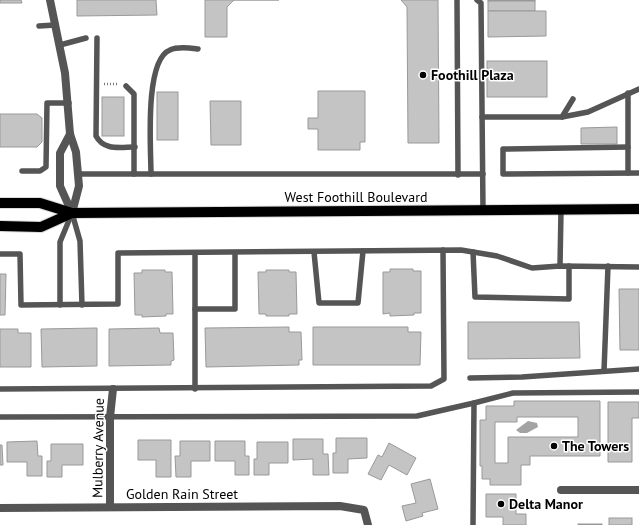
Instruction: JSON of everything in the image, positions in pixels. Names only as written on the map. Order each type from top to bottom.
[{"type":"main road","name":"West Foothill Boulevard","points":[[0,203],[40,203],[72,213],[561,211],[639,209]]},
{"type":"main road","name":"West Foothill Boulevard","points":[[0,226],[41,227],[72,213]]},
{"type":"street","points":[[50,0],[60,45],[69,103],[70,134],[76,152],[79,174],[79,186],[72,213]]},
{"type":"street","points":[[70,134],[60,153],[60,186],[72,213]]},
{"type":"street","name":"Mulberry Avenue","points":[[110,507],[110,417],[113,389]]},
{"type":"street","points":[[561,490],[639,490]]},
{"type":"street","name":"Golden Rain Street","points":[[0,508],[340,506],[364,510],[368,525]]},
{"type":"lane","points":[[457,0],[458,175]]},
{"type":"lane","points":[[477,0],[481,3],[483,211]]},
{"type":"lane","points":[[39,26],[55,25]]},
{"type":"lane","points":[[60,45],[86,38]]},
{"type":"lane","points":[[97,38],[96,136],[100,144],[108,147],[135,147]]},
{"type":"lane","points":[[151,174],[152,93],[156,68],[161,58],[170,50],[198,49]]},
{"type":"lane","points":[[126,86],[134,94],[134,174]]},
{"type":"lane","points":[[482,117],[562,117],[588,112],[639,89]]},
{"type":"lane","points":[[628,93],[628,173]]},
{"type":"lane","points":[[562,117],[573,99]]},
{"type":"lane","points":[[22,171],[40,171],[46,167],[47,103],[69,103]]},
{"type":"lane","points":[[628,147],[503,149],[503,174],[639,173]]},
{"type":"lane","name":"West Foothill Boulevard","points":[[79,174],[482,174]]},
{"type":"lane","points":[[560,266],[561,211]]},
{"type":"lane","points":[[60,305],[60,242],[72,213]]},
{"type":"lane","points":[[72,213],[80,241],[82,305]]},
{"type":"lane","points":[[0,254],[20,254],[21,305],[118,304],[118,253],[195,254],[443,250],[473,252],[497,256],[532,268],[560,266],[639,267]]},
{"type":"lane","points":[[0,389],[194,389],[431,386],[444,379],[443,250]]},
{"type":"lane","points":[[314,252],[319,302],[358,303],[363,251]]},
{"type":"lane","points":[[473,252],[475,297],[569,299],[569,266]]},
{"type":"lane","points":[[195,309],[235,310],[235,253]]},
{"type":"lane","points":[[194,389],[195,254]]},
{"type":"lane","points":[[604,371],[608,266]]},
{"type":"lane","points":[[470,378],[522,377],[639,369]]},
{"type":"lane","points":[[0,417],[417,416],[513,393],[639,392]]},
{"type":"lane","points":[[473,525],[474,403]]},
{"type":"path","points":[[97,84],[120,84],[120,89]]},
{"type":"shaded area","points":[[528,421],[537,423],[538,427],[527,433],[520,433],[516,430]]},
{"type":"building","points":[[0,0],[21,0],[22,3],[0,3]]},
{"type":"building","points":[[77,0],[156,0],[157,15],[77,16]]},
{"type":"building","points":[[205,0],[234,0],[227,7],[227,37],[205,37]]},
{"type":"building","name":"Foothill Plaza","points":[[401,0],[438,0],[439,143],[408,143],[407,7]]},
{"type":"building","points":[[535,0],[535,1],[488,1]]},
{"type":"building","points":[[488,1],[535,1],[535,11],[488,11]]},
{"type":"building","points":[[488,11],[546,11],[546,36],[488,37]]},
{"type":"building","points":[[487,61],[547,61],[547,97],[487,97]]},
{"type":"building","points":[[318,91],[365,91],[365,142],[360,142],[360,150],[318,150],[318,129],[308,129],[308,118],[318,118]]},
{"type":"building","points":[[157,92],[178,92],[178,140],[157,140]]},
{"type":"building","points":[[102,97],[124,97],[124,136],[102,136]]},
{"type":"building","points":[[210,101],[241,101],[241,145],[211,145]]},
{"type":"building","points":[[0,114],[37,114],[42,118],[42,142],[37,147],[0,147]]},
{"type":"building","points":[[617,127],[617,144],[581,144],[581,128]]},
{"type":"building","points":[[390,269],[413,269],[413,271],[421,271],[421,313],[414,313],[414,315],[390,316],[390,313],[383,314],[383,272],[390,272]]},
{"type":"building","points":[[142,270],[165,270],[165,272],[172,272],[173,314],[166,314],[166,316],[142,317],[142,315],[135,315],[134,273],[142,273]]},
{"type":"building","points":[[266,270],[289,270],[289,272],[296,272],[297,314],[289,314],[289,316],[266,316],[266,314],[259,314],[258,272],[266,272]]},
{"type":"building","points":[[0,274],[6,274],[5,315],[0,315]]},
{"type":"building","points":[[619,289],[639,289],[639,350],[620,350]]},
{"type":"building","points":[[468,322],[579,322],[580,358],[468,359]]},
{"type":"building","points":[[289,327],[289,332],[301,332],[302,360],[299,360],[299,365],[206,367],[205,328]]},
{"type":"building","points":[[313,327],[408,327],[408,332],[421,332],[420,365],[313,365]]},
{"type":"building","points":[[97,328],[97,366],[42,367],[41,329]]},
{"type":"building","points":[[159,328],[160,333],[173,333],[174,360],[171,361],[171,365],[109,366],[109,329]]},
{"type":"building","points":[[0,329],[18,329],[18,333],[31,333],[31,367],[0,367]]},
{"type":"building","name":"The Towers","points":[[514,401],[600,401],[600,456],[530,456],[530,465],[521,465],[521,485],[490,485],[490,479],[482,479],[482,466],[480,466],[480,420],[486,420],[486,406],[514,406]],"holes":[[[517,417],[578,417],[578,437],[508,437],[508,463],[495,463],[495,422],[517,422]]]},
{"type":"building","points":[[608,402],[639,402],[639,418],[632,418],[632,462],[608,462]]},
{"type":"building","points":[[336,438],[367,438],[367,458],[348,459],[348,473],[333,473],[333,453],[336,453]]},
{"type":"building","points":[[293,439],[323,439],[323,454],[328,454],[329,475],[313,475],[313,459],[293,460]]},
{"type":"building","points":[[138,440],[171,440],[171,477],[156,477],[156,460],[138,460]]},
{"type":"building","points":[[37,441],[38,456],[42,456],[42,476],[27,476],[27,462],[7,462],[7,442]]},
{"type":"building","points":[[180,441],[210,441],[210,461],[191,461],[191,477],[176,477],[175,456],[180,456]]},
{"type":"building","points":[[215,441],[245,441],[245,456],[249,456],[249,475],[235,475],[235,461],[215,461]]},
{"type":"building","points":[[257,442],[288,442],[288,463],[269,463],[269,475],[254,475],[254,459],[257,459]]},
{"type":"building","points":[[389,443],[416,458],[407,475],[389,465],[381,480],[368,474],[378,455],[382,457]]},
{"type":"building","points":[[51,444],[83,444],[83,465],[62,465],[62,477],[47,477],[47,461],[51,461]]},
{"type":"building","points":[[0,445],[2,445],[3,465],[0,465]]},
{"type":"building","points":[[430,479],[438,509],[422,513],[423,516],[406,521],[402,506],[416,503],[411,484]]},
{"type":"building","name":"Delta Manor","points":[[486,494],[516,494],[516,514],[526,514],[526,525],[503,525],[503,517],[486,517]]},
{"type":"building","points":[[609,518],[632,518],[632,525],[609,525]]},
{"type":"building","points":[[602,524],[602,525],[578,525]]},
{"type":"place","name":"Foothill Plaza","points":[[423,75]]},
{"type":"place","name":"The Towers","points":[[554,446]]},
{"type":"place","name":"Delta Manor","points":[[501,504]]}]
